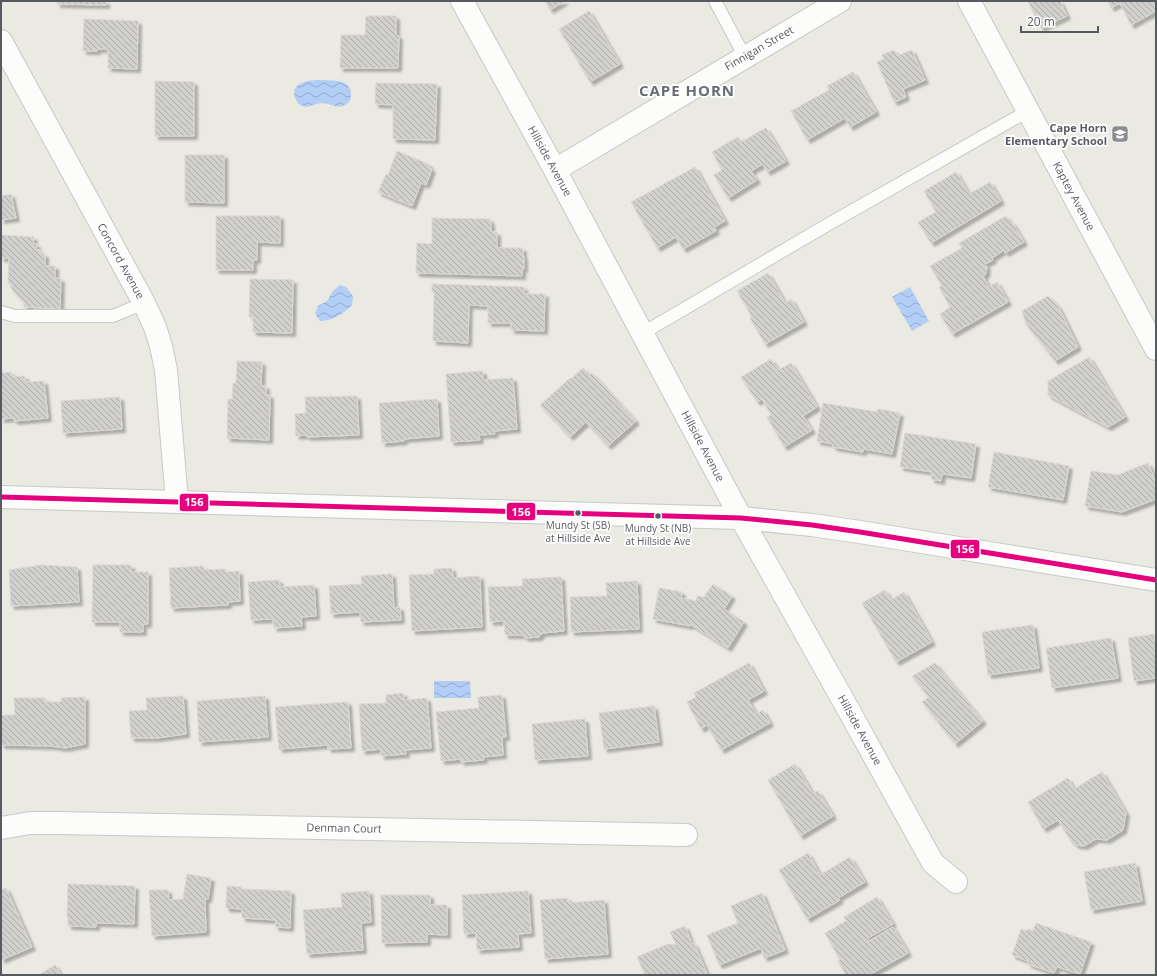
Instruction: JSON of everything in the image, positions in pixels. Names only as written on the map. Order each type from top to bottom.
[{"type":"street","name":"Hillside Avenue","points":[[462,1],[643,333],[741,518],[933,863],[956,882]]},
{"type":"street","name":"Finnigan Street","points":[[555,170],[840,1]]},
{"type":"street","name":"Kaptey Avenue","points":[[968,1],[1156,349]]},
{"type":"street","name":"Concord Avenue","points":[[1,41],[144,303],[155,326],[166,370],[177,501]]},
{"type":"street","points":[[1,497],[741,518],[860,532],[1156,580]]},
{"type":"street","name":"Denman Court","points":[[1,828],[30,823],[59,823],[686,835]]},
{"type":"lane","points":[[715,1],[745,57]]},
{"type":"lane","points":[[643,333],[827,225],[1028,111]]},
{"type":"lane","points":[[1,312],[16,316],[113,316],[144,303]]},
{"type":"water","points":[[323,80],[342,82],[349,86],[351,90],[351,97],[349,102],[339,107],[320,103],[307,107],[298,103],[294,95],[297,86],[304,82]]},
{"type":"water","points":[[340,285],[346,287],[353,296],[352,305],[345,311],[329,320],[320,321],[315,314],[318,306],[327,301],[333,291]]},
{"type":"water","points":[[910,287],[929,321],[912,331],[892,297]]},
{"type":"water","points":[[434,681],[470,681],[471,698],[434,698]]},
{"type":"building","points":[[57,1],[106,1],[106,5],[57,4]]},
{"type":"building","points":[[545,1],[565,1],[550,10]]},
{"type":"building","points":[[1028,1],[1060,1],[1067,16],[1041,28]]},
{"type":"building","points":[[1108,1],[1156,1],[1156,11],[1131,25],[1120,3],[1111,8]]},
{"type":"building","points":[[589,11],[620,64],[590,82],[559,29]]},
{"type":"building","points":[[366,16],[396,16],[396,35],[399,36],[398,68],[340,68],[341,35],[365,35]]},
{"type":"building","points":[[84,19],[138,21],[137,69],[108,68],[108,49],[83,51]]},
{"type":"building","points":[[894,50],[897,56],[912,50],[925,80],[903,89],[906,97],[894,102],[877,62],[884,59],[882,55]]},
{"type":"building","points":[[853,72],[876,112],[850,127],[845,118],[807,140],[791,111],[829,90],[827,86]]},
{"type":"building","points":[[155,81],[194,82],[194,136],[155,136]]},
{"type":"building","points":[[376,83],[437,84],[435,140],[393,139],[393,105],[375,104]]},
{"type":"building","points":[[766,128],[786,161],[767,172],[763,164],[751,171],[757,180],[728,198],[714,175],[722,170],[712,152],[738,137],[741,142]]},
{"type":"building","points":[[397,151],[430,165],[429,168],[432,169],[426,185],[421,183],[412,206],[378,192],[386,174],[388,175]]},
{"type":"building","points":[[185,155],[224,155],[224,203],[185,202]]},
{"type":"building","points":[[695,167],[725,221],[714,227],[716,231],[683,249],[676,237],[657,248],[631,202]]},
{"type":"building","points":[[956,172],[969,194],[990,182],[1001,201],[931,243],[918,222],[936,212],[924,191]]},
{"type":"building","points":[[11,194],[16,218],[1,220],[1,196]]},
{"type":"building","points":[[216,216],[280,216],[280,243],[257,242],[257,260],[253,260],[253,270],[216,270]]},
{"type":"building","points":[[1006,216],[1011,223],[1012,222],[1024,242],[1005,253],[1004,250],[992,258],[993,260],[985,264],[987,267],[986,274],[983,276],[989,287],[997,282],[1008,302],[952,334],[940,314],[950,307],[939,287],[942,286],[930,266],[962,248],[959,243]]},
{"type":"building","points":[[432,218],[490,219],[491,232],[497,232],[497,248],[523,248],[524,269],[522,269],[522,276],[416,273],[417,243],[432,244]]},
{"type":"building","points":[[1,235],[34,237],[33,244],[37,244],[36,250],[40,250],[40,254],[45,254],[45,266],[55,266],[55,278],[61,279],[60,309],[24,307],[24,302],[11,288],[11,283],[8,283],[9,258],[1,258]]},
{"type":"building","points":[[768,273],[785,303],[791,299],[804,322],[765,344],[737,291]]},
{"type":"building","points":[[250,279],[293,280],[292,333],[253,332],[253,317],[249,317]]},
{"type":"building","points":[[432,284],[524,287],[524,294],[545,294],[544,331],[511,330],[511,323],[488,323],[488,306],[469,305],[468,343],[433,341],[434,292],[432,292]]},
{"type":"building","points":[[1048,296],[1058,306],[1078,347],[1055,361],[1026,324],[1022,311]]},
{"type":"building","points":[[1089,357],[1125,417],[1108,427],[1048,395],[1048,381]]},
{"type":"building","points":[[771,359],[778,370],[791,363],[817,407],[803,416],[812,430],[784,447],[767,417],[771,415],[762,399],[757,402],[741,377]]},
{"type":"building","points":[[237,361],[262,362],[261,386],[266,386],[266,395],[270,395],[269,440],[227,438],[228,399],[232,399],[233,383],[236,383]]},
{"type":"building","points":[[583,368],[590,375],[592,373],[636,421],[608,446],[586,422],[570,437],[540,405]]},
{"type":"building","points":[[483,371],[483,380],[513,378],[517,429],[494,431],[495,434],[479,435],[480,440],[451,442],[446,374]]},
{"type":"building","points":[[11,372],[12,377],[25,376],[25,382],[44,381],[48,418],[14,421],[14,418],[1,419],[1,373]]},
{"type":"building","points":[[357,396],[359,435],[296,436],[295,414],[306,413],[305,397]]},
{"type":"building","points":[[120,397],[122,429],[63,433],[61,401]]},
{"type":"building","points":[[437,399],[439,436],[404,439],[404,441],[382,443],[379,403]]},
{"type":"building","points":[[823,403],[877,412],[878,409],[900,413],[892,454],[863,449],[863,452],[833,447],[833,444],[817,441]]},
{"type":"building","points":[[905,433],[976,444],[971,478],[942,474],[941,481],[931,479],[932,472],[900,467]]},
{"type":"building","points":[[994,452],[1069,466],[1063,500],[988,487]]},
{"type":"building","points":[[1148,463],[1156,483],[1156,499],[1122,512],[1085,506],[1091,471],[1118,475]]},
{"type":"building","points":[[41,565],[77,567],[79,602],[11,606],[9,570]]},
{"type":"building","points":[[93,565],[131,565],[131,572],[148,572],[148,624],[143,624],[143,632],[120,632],[120,622],[92,622]]},
{"type":"building","points":[[203,566],[204,570],[225,569],[226,572],[239,571],[240,601],[228,602],[228,605],[171,608],[169,568]]},
{"type":"building","points":[[452,568],[453,578],[480,576],[482,627],[412,631],[409,575],[434,574],[434,569]]},
{"type":"building","points":[[392,574],[394,608],[400,607],[401,620],[361,622],[360,612],[331,614],[329,586],[362,584],[361,576]]},
{"type":"building","points":[[561,577],[564,631],[542,633],[539,637],[526,638],[522,635],[505,635],[504,621],[490,622],[488,587],[523,586],[522,579]]},
{"type":"building","points":[[279,580],[280,587],[314,585],[316,616],[301,617],[302,626],[274,628],[273,619],[251,620],[248,582]]},
{"type":"building","points":[[637,581],[639,629],[571,632],[570,597],[607,596],[606,583]]},
{"type":"building","points":[[713,584],[732,596],[724,609],[744,622],[728,648],[690,624],[690,626],[653,619],[659,588],[682,592],[681,598],[696,601],[697,596],[704,597]]},
{"type":"building","points":[[885,590],[891,600],[904,592],[932,642],[896,662],[862,603]]},
{"type":"building","points":[[1033,625],[1039,668],[988,675],[982,632]]},
{"type":"building","points":[[1154,634],[1156,641],[1156,678],[1134,681],[1128,638]]},
{"type":"building","points":[[1111,638],[1118,678],[1052,688],[1046,648]]},
{"type":"building","points":[[749,663],[764,691],[748,700],[756,714],[763,710],[770,723],[721,750],[707,725],[701,729],[687,702],[696,697],[694,693]]},
{"type":"building","points":[[935,663],[983,721],[955,744],[922,702],[929,697],[912,676]]},
{"type":"building","points":[[403,693],[404,700],[427,698],[431,748],[405,750],[406,754],[381,756],[381,749],[362,751],[359,704],[386,703],[386,695]]},
{"type":"building","points":[[502,695],[506,737],[502,737],[503,755],[483,757],[484,760],[461,762],[461,759],[441,761],[436,712],[479,708],[478,697]]},
{"type":"building","points":[[183,696],[186,734],[157,738],[131,738],[129,711],[147,710],[146,698]]},
{"type":"building","points":[[265,696],[268,737],[199,742],[197,701]]},
{"type":"building","points":[[85,697],[85,744],[65,748],[51,746],[1,745],[1,715],[15,715],[14,698],[45,698],[45,702],[61,702],[61,698]]},
{"type":"building","points":[[348,702],[351,748],[328,749],[328,745],[279,749],[275,707]]},
{"type":"building","points":[[654,706],[659,742],[604,749],[599,713]]},
{"type":"building","points":[[585,719],[588,756],[535,760],[532,724]]},
{"type":"building","points":[[795,764],[813,794],[818,791],[833,816],[800,836],[768,780]]},
{"type":"building","points":[[1102,772],[1126,813],[1123,830],[1107,840],[1096,839],[1084,846],[1076,845],[1071,841],[1058,820],[1043,829],[1028,802],[1068,778],[1074,789]]},
{"type":"building","points":[[808,853],[820,875],[850,857],[865,882],[838,898],[840,900],[807,919],[779,870]]},
{"type":"building","points":[[1135,863],[1142,901],[1091,910],[1084,872]]},
{"type":"building","points":[[187,874],[211,878],[208,899],[205,899],[206,932],[152,936],[149,890],[168,890],[169,900],[183,899]]},
{"type":"building","points":[[68,884],[135,886],[134,924],[96,923],[96,927],[68,926]]},
{"type":"building","points":[[227,886],[241,887],[241,889],[291,891],[290,928],[275,927],[276,920],[242,918],[242,909],[226,908]]},
{"type":"building","points":[[6,888],[32,947],[1,960],[1,937],[3,936],[1,932],[1,890]]},
{"type":"building","points":[[369,891],[371,922],[361,923],[363,950],[307,954],[303,910],[342,907],[341,893]]},
{"type":"building","points":[[528,891],[531,933],[518,934],[519,947],[477,950],[476,933],[464,934],[462,895]]},
{"type":"building","points":[[762,893],[785,950],[764,958],[761,948],[719,965],[707,935],[738,923],[731,906]]},
{"type":"building","points":[[381,895],[430,895],[430,905],[447,905],[447,935],[427,934],[427,942],[382,943]]},
{"type":"building","points":[[877,897],[893,924],[868,938],[869,941],[893,927],[908,953],[869,975],[846,975],[838,961],[840,960],[825,933],[846,921],[844,917]]},
{"type":"building","points":[[568,898],[568,903],[604,900],[608,954],[545,959],[540,900]]},
{"type":"building","points":[[1036,923],[1091,942],[1080,974],[1057,967],[1054,973],[1028,964],[1028,961],[1012,955],[1021,929],[1033,931]]},
{"type":"building","points":[[685,926],[707,974],[645,975],[637,957],[668,944],[676,945],[670,932]]},
{"type":"building","points":[[55,965],[61,975],[39,975]]},
{"type":"transit line","name":"156","points":[[1,497],[741,518],[812,525],[860,532],[1156,580]]},
{"type":"place","name":"Cape Horn Elementary School","points":[[1120,134]]},
{"type":"place","name":"Mundy St (SB) at Hillside Ave","points":[[578,513]]},
{"type":"place","name":"Mundy St (NB) at Hillside Ave","points":[[658,516]]},
{"type":"district","name":"CAPE HORN","points":[[687,91]]}]
